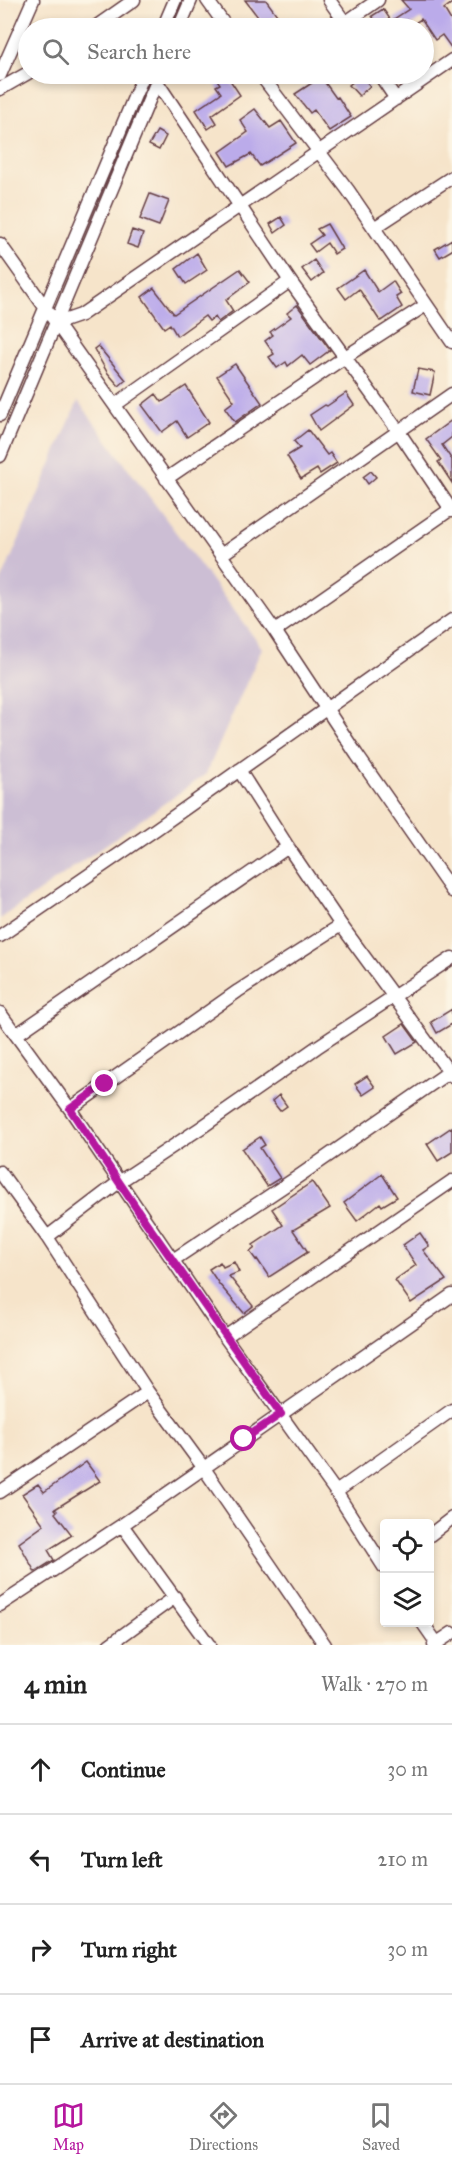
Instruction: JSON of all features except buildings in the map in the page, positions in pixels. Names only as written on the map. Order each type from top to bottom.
[{"type":"street","points":[[25,18],[33,0]]},
{"type":"street","points":[[108,18],[134,0]]},
{"type":"street","points":[[167,18],[175,0]]},
{"type":"street","points":[[183,18],[191,0]]},
{"type":"street","points":[[207,0],[220,18]]},
{"type":"street","points":[[329,0],[341,18]]},
{"type":"street","points":[[357,18],[378,0]]},
{"type":"street","points":[[0,75],[18,34]]},
{"type":"street","points":[[434,73],[452,60]]},
{"type":"street","points":[[0,88],[18,78]]},
{"type":"street","points":[[0,415],[140,84]]},
{"type":"street","points":[[0,456],[156,84]]},
{"type":"street","points":[[163,84],[239,206],[451,509],[275,632]]},
{"type":"street","points":[[267,84],[374,228],[452,342]]},
{"type":"street","points":[[386,84],[396,99]]},
{"type":"street","points":[[55,324],[81,315],[418,84]]},
{"type":"street","points":[[374,228],[451,179]]},
{"type":"street","points":[[0,244],[275,632],[452,891]]},
{"type":"street","points":[[115,405],[290,281]]},
{"type":"street","points":[[166,479],[345,357],[426,305]]},
{"type":"street","points":[[221,555],[452,394]]},
{"type":"street","points":[[0,936],[327,710],[452,620]]},
{"type":"street","points":[[173,1260],[451,1074],[341,925],[239,771]]},
{"type":"street","points":[[16,1035],[288,848]]},
{"type":"street","points":[[70,1109],[238,991],[341,925]]},
{"type":"street","points":[[47,1237],[119,1182],[452,958]]},
{"type":"street","points":[[0,1013],[70,1109],[225,1337],[336,1491],[380,1561]]},
{"type":"street","points":[[0,1172],[47,1237],[148,1392],[203,1467],[325,1645]]},
{"type":"street","points":[[225,1337],[452,1181]]},
{"type":"street","points":[[0,1605],[122,1525],[452,1295]]},
{"type":"street","points":[[0,1492],[148,1392]]},
{"type":"street","points":[[336,1491],[452,1410]]},
{"type":"street","points":[[434,1531],[452,1518]]},
{"type":"street","points":[[122,1525],[208,1645]]},
{"type":"street","points":[[109,1645],[176,1598]]},
{"type":"street","points":[[425,1627],[436,1644],[452,1633]]},
{"type":"shaded area","points":[[78,401],[262,648],[206,774],[0,919],[0,584]]},
{"type":"route","points":[[105,1084],[70,1109],[225,1337],[281,1414],[244,1439]]}]
